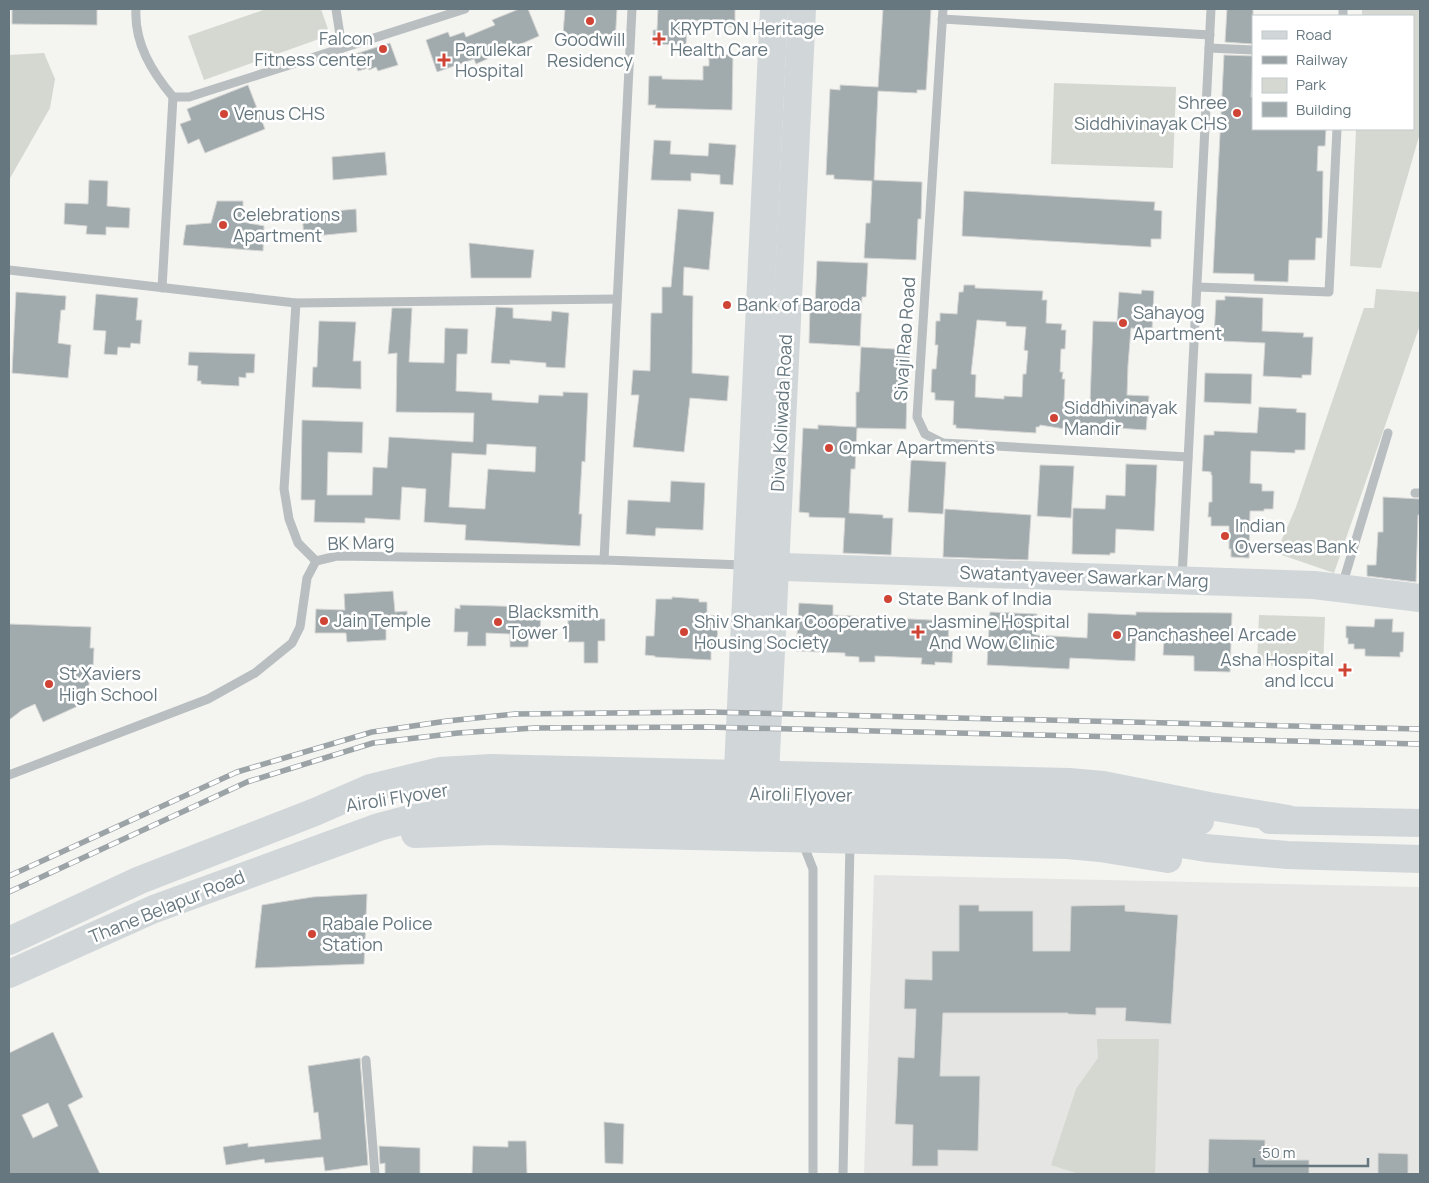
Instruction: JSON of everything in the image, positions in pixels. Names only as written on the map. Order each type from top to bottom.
[{"type":"main road","name":"Diva Koliwada Road","points":[[736,818],[774,9]]},
{"type":"main road","name":"Diva Koliwada Road","points":[[787,824],[764,775],[802,9]]},
{"type":"main road","name":"Swatantyaveer Sawarkar Marg","points":[[747,566],[1314,585],[1420,598]]},
{"type":"main road","points":[[315,812],[370,788],[408,778],[459,769],[491,768],[1069,782],[1103,785],[1288,819],[1420,823]]},
{"type":"main road","name":"Airoli Flyover","points":[[315,812],[442,789],[490,788],[1069,802],[1102,805],[1159,816],[1207,822],[1288,819]]},
{"type":"main road","points":[[327,846],[378,826],[413,818],[461,811],[736,818],[787,824],[1069,826],[1101,828],[1206,848],[1287,855],[1420,859]]},
{"type":"main road","name":"Thane Belapur Road","points":[[9,941],[140,880],[315,812]]},
{"type":"main road","name":"Airoli Flyover","points":[[327,846],[381,836],[490,831],[1068,845],[1204,863],[1287,855]]},
{"type":"main road","name":"Thane Belapur Road","points":[[9,974],[154,909],[327,846]]},
{"type":"street","points":[[136,9],[137,33],[146,58],[161,83],[173,98],[162,288]]},
{"type":"street","points":[[336,9],[342,48]]},
{"type":"street","points":[[173,98],[189,97],[465,9]]},
{"type":"street","points":[[604,560],[632,9]]},
{"type":"street","name":"Sivaji Rao Road","points":[[943,9],[917,417],[925,434],[944,443],[1188,457]]},
{"type":"street","points":[[1182,580],[1211,9]]},
{"type":"street","points":[[942,19],[1210,35]]},
{"type":"street","points":[[1209,48],[1252,50]]},
{"type":"street","points":[[1197,287],[1329,292],[1337,130]]},
{"type":"street","points":[[9,270],[296,303],[617,299]]},
{"type":"street","points":[[296,303],[284,489],[289,519],[298,543],[316,561]]},
{"type":"street","points":[[1341,588],[1388,433]]},
{"type":"street","name":"BK Marg","points":[[9,775],[208,699],[255,673],[292,644],[300,627],[307,578],[316,561],[338,556],[604,560],[747,566]]},
{"type":"street","points":[[787,824],[805,846],[813,869],[813,1174]]},
{"type":"street","points":[[843,1174],[850,840]]},
{"type":"street","points":[[366,1060],[375,1174]]},
{"type":"shaded area","points":[[874,875],[1420,887],[1420,1174],[864,1174]]},
{"type":"green space","points":[[266,9],[321,9],[330,35],[204,80],[188,36]]},
{"type":"green space","points":[[1362,9],[1420,9],[1420,133],[1381,268],[1350,266],[1356,130],[1414,130],[1414,15],[1362,15]]},
{"type":"green space","points":[[44,53],[55,79],[50,108],[9,180],[9,55]]},
{"type":"green space","points":[[1054,83],[1176,87],[1173,168],[1051,164]]},
{"type":"green space","points":[[1376,289],[1420,292],[1420,325],[1334,573],[1276,553],[1296,507],[1364,308],[1374,308]]},
{"type":"green space","points":[[1259,615],[1325,617],[1323,668],[1257,665]]},
{"type":"green space","points":[[1097,1039],[1159,1039],[1155,1174],[1079,1174],[1051,1165],[1076,1089],[1098,1058]]},
{"type":"building","points":[[12,9],[97,9],[97,25],[12,24]]},
{"type":"building","points":[[519,9],[528,9],[539,36],[476,64],[474,59],[437,72],[426,40],[448,32],[450,37],[464,32],[466,37],[495,25],[492,20]]},
{"type":"building","name":"Goodwill Residency","points":[[565,9],[617,9],[615,44],[563,34]]},
{"type":"building","points":[[658,9],[735,9],[735,27],[717,26],[718,22],[687,20],[686,45],[653,44],[653,30],[657,30]]},
{"type":"building","points":[[883,9],[931,9],[926,90],[917,90],[917,93],[878,91],[874,180],[922,182],[921,219],[918,219],[916,260],[864,258],[866,223],[870,223],[872,181],[834,179],[834,175],[826,175],[830,89],[840,90],[840,85],[878,87]]},
{"type":"building","points":[[1227,9],[1253,9],[1252,44],[1225,42]]},
{"type":"building","points":[[390,43],[398,65],[378,71],[376,67],[358,71],[352,55]]},
{"type":"building","points":[[709,54],[733,55],[732,110],[655,108],[656,105],[648,105],[649,76],[662,76],[662,79],[703,80],[703,66],[709,66]]},
{"type":"building","points":[[1224,55],[1252,56],[1252,130],[1326,130],[1325,146],[1318,146],[1317,171],[1323,171],[1322,238],[1316,238],[1315,260],[1289,260],[1288,282],[1254,281],[1254,274],[1213,273]]},
{"type":"building","name":"Venus CHS","points":[[248,85],[265,129],[205,153],[199,139],[188,144],[180,124],[191,120],[187,109]]},
{"type":"building","points":[[654,140],[671,141],[670,154],[708,156],[709,143],[736,145],[733,185],[720,184],[720,175],[691,173],[691,181],[651,180]]},
{"type":"building","points":[[385,152],[387,175],[333,180],[332,157]]},
{"type":"building","points":[[89,180],[108,181],[107,206],[130,208],[129,228],[106,227],[106,235],[86,234],[87,226],[64,224],[65,203],[88,204]]},
{"type":"building","points":[[964,191],[1155,202],[1154,210],[1162,211],[1161,239],[1151,239],[1151,247],[962,236]]},
{"type":"building","name":"Celebrations Apartment","points":[[217,201],[243,201],[243,222],[264,226],[263,251],[183,245],[186,225],[211,223]]},
{"type":"building","points":[[356,209],[357,232],[304,237],[302,214]]},
{"type":"building","points":[[678,209],[714,212],[709,270],[684,267],[683,295],[693,296],[692,373],[729,376],[727,401],[690,398],[684,452],[633,447],[639,395],[631,395],[633,370],[650,371],[651,313],[662,313],[662,287],[671,287]]},
{"type":"building","points":[[469,243],[534,250],[531,278],[471,278]]},
{"type":"building","points":[[817,261],[868,263],[866,297],[862,297],[860,346],[809,343],[810,307],[815,307]]},
{"type":"building","points":[[964,285],[975,285],[975,288],[1043,291],[1042,300],[1047,300],[1046,323],[1062,324],[1061,330],[1066,330],[1065,349],[1061,349],[1060,372],[1063,372],[1062,379],[1065,379],[1064,402],[1090,404],[1093,321],[1117,322],[1119,292],[1141,294],[1142,290],[1154,291],[1152,330],[1131,328],[1128,365],[1127,395],[1149,396],[1146,430],[1102,427],[1101,434],[1065,432],[1065,429],[1040,425],[1036,427],[1036,433],[956,428],[956,425],[953,425],[954,401],[935,400],[935,393],[931,392],[932,369],[936,369],[938,345],[935,345],[936,321],[940,321],[940,313],[957,314],[959,292],[963,292]],"holes":[[[977,320],[1006,322],[1006,326],[1026,327],[1024,350],[1028,351],[1026,374],[1023,374],[1022,397],[1004,396],[1004,399],[975,397],[976,375],[971,374]]]},
{"type":"building","points":[[16,292],[66,296],[65,310],[61,310],[58,343],[71,345],[68,378],[12,373]]},
{"type":"building","points":[[96,294],[138,298],[136,320],[142,320],[140,344],[131,343],[130,348],[118,347],[117,355],[104,354],[106,331],[93,330]]},
{"type":"building","points":[[1225,296],[1263,298],[1262,331],[1304,333],[1303,337],[1313,337],[1311,375],[1302,375],[1302,378],[1263,376],[1265,343],[1222,341],[1222,337],[1214,336],[1216,300],[1225,300]]},
{"type":"building","points":[[496,307],[513,308],[513,318],[551,321],[552,311],[569,313],[565,368],[546,367],[546,363],[510,360],[510,364],[491,363]]},
{"type":"building","points":[[392,308],[412,308],[409,362],[444,363],[445,328],[468,329],[467,354],[457,354],[456,391],[492,393],[492,400],[538,403],[539,395],[563,396],[563,392],[588,393],[585,462],[582,461],[579,514],[582,514],[580,546],[465,540],[466,525],[424,522],[426,489],[402,487],[400,520],[365,518],[365,523],[314,522],[315,500],[301,500],[302,420],[363,422],[362,453],[328,452],[327,495],[372,495],[373,467],[387,468],[389,437],[473,442],[474,413],[396,412],[397,353],[388,354]],"holes":[[[487,444],[536,447],[535,472],[488,469],[485,509],[449,507],[452,453],[486,455]]]},
{"type":"building","points":[[319,321],[356,322],[353,361],[361,361],[361,389],[312,387],[313,367],[317,367]]},
{"type":"building","points":[[861,347],[910,350],[906,429],[857,428],[855,469],[851,469],[849,513],[883,515],[883,518],[893,518],[891,555],[843,553],[845,518],[809,517],[809,513],[799,512],[803,428],[818,429],[818,425],[856,427],[856,392],[859,392]]},
{"type":"building","points":[[189,352],[255,354],[254,373],[246,373],[246,378],[239,377],[239,386],[201,384],[201,381],[197,381],[198,366],[188,365]]},
{"type":"building","points":[[1205,373],[1252,374],[1251,404],[1204,402]]},
{"type":"building","points":[[1259,407],[1297,409],[1296,412],[1306,413],[1305,450],[1295,450],[1295,453],[1251,451],[1250,483],[1262,484],[1262,491],[1274,491],[1273,509],[1250,511],[1249,558],[1231,557],[1229,526],[1211,526],[1211,517],[1208,517],[1209,502],[1212,502],[1212,475],[1211,472],[1202,471],[1204,435],[1214,435],[1214,431],[1257,433]]},
{"type":"building","points":[[911,460],[946,462],[943,514],[908,512]]},
{"type":"building","points":[[1126,464],[1157,465],[1154,531],[1116,529],[1115,553],[1110,553],[1110,555],[1072,554],[1073,508],[1105,509],[1106,495],[1125,496]]},
{"type":"building","points":[[1040,465],[1074,466],[1071,518],[1037,516]]},
{"type":"building","points":[[671,481],[705,483],[703,530],[656,528],[655,536],[626,534],[628,500],[670,502]]},
{"type":"building","points":[[1383,497],[1420,499],[1416,582],[1367,576],[1367,565],[1376,565],[1378,532],[1383,532]]},
{"type":"building","points":[[945,509],[1031,515],[1028,560],[943,557]]},
{"type":"building","points":[[393,591],[395,612],[407,611],[408,626],[386,628],[386,640],[347,642],[346,633],[315,633],[316,609],[345,610],[344,594]]},
{"type":"building","name":"Shiv Shankar Cooperative Housing Society","points":[[672,597],[699,599],[699,602],[707,602],[707,615],[718,616],[717,647],[711,647],[711,660],[645,655],[646,636],[654,636],[656,599],[672,599]]},
{"type":"building","points":[[799,603],[833,605],[833,615],[949,621],[948,641],[953,641],[952,663],[935,662],[935,665],[921,664],[922,658],[875,656],[875,662],[859,662],[859,657],[845,656],[845,653],[796,651]]},
{"type":"building","name":"Blacksmith Tower 1","points":[[460,605],[533,607],[533,610],[541,611],[540,634],[529,634],[528,647],[510,647],[510,634],[486,633],[486,646],[467,646],[468,632],[454,632],[455,608],[460,609]]},
{"type":"building","points":[[990,612],[1037,614],[1036,635],[1087,638],[1088,613],[1136,615],[1136,612],[1232,613],[1230,672],[1194,671],[1194,656],[1163,655],[1164,641],[1136,640],[1135,661],[1070,658],[1069,669],[987,665]]},
{"type":"building","points":[[568,618],[605,619],[605,641],[598,641],[598,663],[584,663],[584,642],[568,642]]},
{"type":"building","points":[[1375,619],[1393,619],[1392,632],[1404,632],[1403,652],[1400,652],[1400,657],[1365,656],[1365,649],[1354,649],[1354,644],[1348,644],[1346,626],[1374,627]]},
{"type":"building","name":"St Xaviers High School","points":[[9,624],[91,627],[90,648],[94,648],[93,668],[89,668],[89,701],[43,722],[35,704],[22,710],[9,720]]},
{"type":"building","name":"Rabale Police Station","points":[[367,894],[364,964],[255,968],[262,905],[313,897]]},
{"type":"building","points":[[959,905],[979,905],[979,911],[1033,911],[1033,951],[1070,951],[1071,906],[1125,905],[1125,911],[1178,915],[1171,1024],[1125,1021],[1126,1008],[1096,1008],[1096,1015],[1068,1013],[943,1013],[940,1076],[980,1076],[978,1151],[938,1150],[938,1166],[912,1166],[913,1125],[895,1124],[898,1057],[914,1058],[916,1009],[904,1009],[905,979],[932,980],[932,951],[959,951]]},
{"type":"building","points":[[53,1032],[83,1097],[68,1105],[100,1174],[9,1174],[9,1053]],"holes":[[[48,1103],[58,1126],[33,1138],[22,1115]]]},
{"type":"building","points":[[360,1058],[368,1165],[325,1171],[323,1157],[265,1163],[264,1159],[226,1165],[223,1147],[248,1143],[248,1147],[321,1139],[318,1112],[314,1113],[308,1066]]},
{"type":"building","points":[[604,1122],[624,1124],[623,1164],[605,1163]]},
{"type":"building","points":[[1209,1139],[1265,1140],[1265,1160],[1309,1160],[1309,1174],[1208,1174]]},
{"type":"building","points":[[508,1141],[526,1141],[527,1174],[472,1174],[473,1146],[508,1147]]},
{"type":"building","points":[[379,1146],[420,1148],[420,1174],[385,1174],[385,1163],[380,1164]]},
{"type":"building","points":[[1378,1153],[1408,1154],[1408,1174],[1378,1174]]},
{"type":"railway","points":[[9,876],[237,772],[372,732],[447,721],[515,714],[707,712],[1420,729]]},
{"type":"railway","points":[[9,892],[247,782],[373,743],[458,733],[534,728],[706,727],[1420,744]]},
{"type":"place","name":"Goodwill Residency","points":[[590,21]]},
{"type":"place","name":"KRYPTON Heritage Health Care","points":[[659,39]]},
{"type":"place","name":"Falcon Fitness center","points":[[383,49]]},
{"type":"place","name":"Parulekar Hospital","points":[[444,60]]},
{"type":"place","name":"Shree Siddhivinayak CHS","points":[[1237,113]]},
{"type":"place","name":"Venus CHS","points":[[224,114]]},
{"type":"place","name":"Celebrations Apartment","points":[[223,225]]},
{"type":"place","name":"Bank of Baroda","points":[[727,305]]},
{"type":"place","name":"Sahayog Apartment","points":[[1123,323]]},
{"type":"place","name":"Siddhivinayak Mandir","points":[[1054,418]]},
{"type":"place","name":"Omkar Apartments","points":[[829,448]]},
{"type":"place","name":"Indian Overseas Bank","points":[[1225,536]]},
{"type":"place","name":"State Bank of India","points":[[888,599]]},
{"type":"place","name":"Jain Temple","points":[[324,621]]},
{"type":"place","name":"Blacksmith Tower 1","points":[[498,622]]},
{"type":"place","name":"Shiv Shankar Cooperative Housing Society","points":[[684,632]]},
{"type":"place","name":"Jasmine Hospital And Wow Clinic","points":[[918,632]]},
{"type":"place","name":"Panchasheel Arcade","points":[[1117,635]]},
{"type":"place","name":"Asha Hospital and Iccu","points":[[1345,670]]},
{"type":"place","name":"St Xaviers High School","points":[[49,684]]},
{"type":"place","name":"Rabale Police Station","points":[[312,934]]}]
